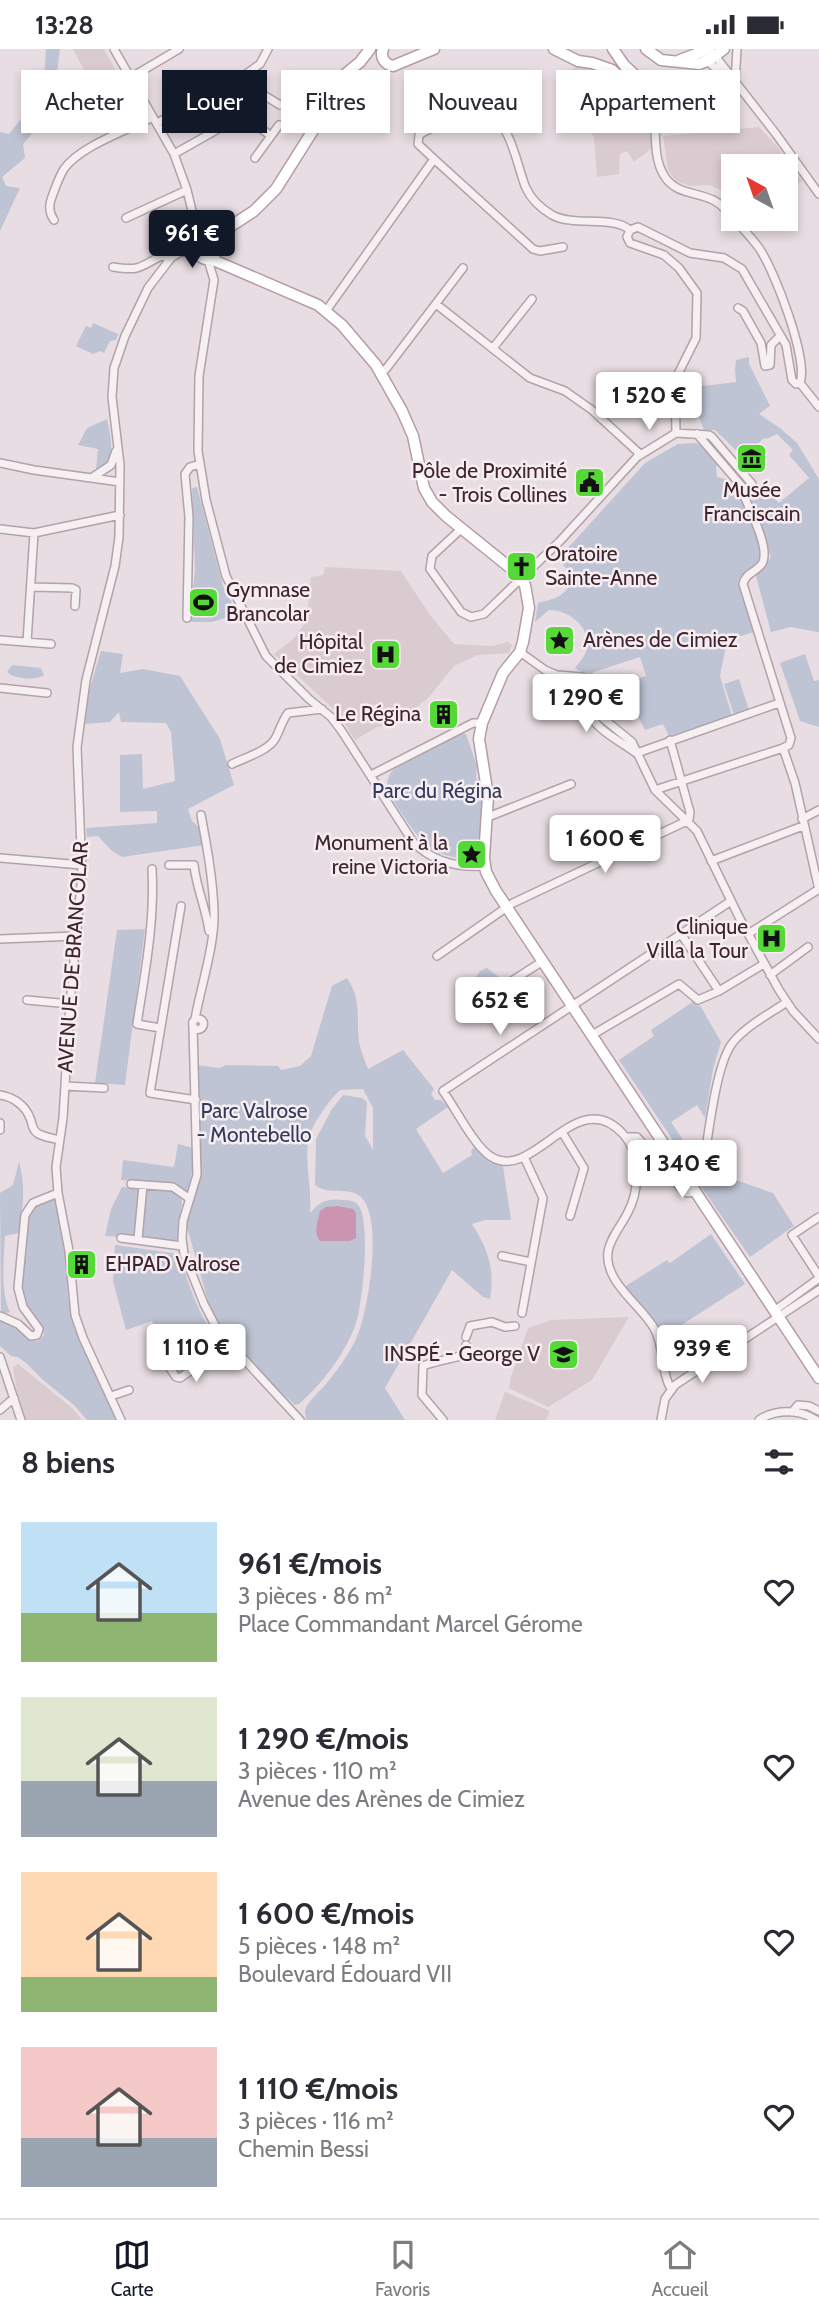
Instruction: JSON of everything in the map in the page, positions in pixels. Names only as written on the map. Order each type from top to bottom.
[{"type":"main road","points":[[370,49],[360,62],[341,77],[317,124],[276,189],[254,211],[224,230],[208,249],[239,270],[326,311],[342,325],[380,372],[410,427],[422,480],[436,507],[521,579],[527,592],[529,608],[520,652],[503,673],[482,723],[479,739],[486,778],[488,817],[485,866],[492,884],[507,908],[819,1378]]},
{"type":"main road","points":[[383,49],[384,61],[393,65],[434,49]]},
{"type":"main road","points":[[554,49],[579,61],[612,70]]},
{"type":"main road","points":[[613,49],[629,70]]},
{"type":"main road","points":[[646,49],[658,59],[699,64],[711,53]]},
{"type":"street","points":[[114,49],[126,70]]},
{"type":"street","points":[[144,70],[179,49]]},
{"type":"street","points":[[54,219],[49,207],[51,201],[65,167],[78,155],[246,74],[260,64],[268,49]]},
{"type":"street","points":[[736,70],[737,49]]},
{"type":"street","points":[[711,53],[725,70]]},
{"type":"street","points":[[740,89],[819,194]]},
{"type":"street","points":[[267,97],[280,105]]},
{"type":"street","points":[[148,108],[174,154],[208,249],[214,280],[198,385],[197,431],[200,464],[219,552],[235,597],[266,656],[341,730],[413,842],[437,859],[470,867],[485,866]]},
{"type":"street","points":[[563,247],[540,251],[533,249],[418,144],[419,135],[467,114],[486,112],[499,123],[518,158],[525,187],[548,212],[567,220],[617,224],[630,230],[638,227],[690,253],[724,258],[738,266],[749,279],[789,352],[793,380],[796,384],[800,383],[819,407]]},
{"type":"street","points":[[256,158],[279,125]]},
{"type":"street","points":[[174,154],[211,133]]},
{"type":"street","points":[[267,133],[271,136]]},
{"type":"street","points":[[656,133],[663,175],[674,187],[715,201],[721,206]]},
{"type":"street","points":[[326,311],[434,159]]},
{"type":"street","points":[[126,218],[187,190]]},
{"type":"street","points":[[630,230],[627,237],[630,243],[664,255],[697,293],[696,338],[675,380],[676,433]]},
{"type":"street","points":[[745,231],[760,248],[771,270],[797,341],[802,376],[800,383]]},
{"type":"street","points":[[113,267],[131,270],[145,266],[161,255],[174,256],[208,249]]},
{"type":"street","name":"AVENUE DE BRANCOLAR","points":[[121,1420],[75,1315],[69,1251],[58,1193],[56,1158],[65,1086],[82,865],[78,737],[86,680],[115,566],[120,515],[120,482],[111,397],[116,361],[142,297],[174,256]]},
{"type":"street","points":[[380,372],[386,369],[463,268]]},
{"type":"street","points":[[493,348],[532,299]]},
{"type":"street","points":[[436,304],[530,378],[565,391],[592,410],[640,454]]},
{"type":"street","points":[[738,308],[748,318],[761,343],[765,366],[770,365],[771,345],[780,336]]},
{"type":"street","points":[[668,418],[677,418]]},
{"type":"street","points":[[461,529],[432,557],[430,569],[461,612],[471,617],[484,614],[521,579],[640,454],[676,433],[709,435],[752,484],[745,490],[745,498],[766,552],[763,563],[743,580],[743,585],[791,738],[789,745],[655,790]]},
{"type":"street","points":[[91,478],[111,465],[116,455],[117,443]]},
{"type":"street","points":[[0,463],[120,482]]},
{"type":"street","points":[[187,618],[189,517],[185,474],[190,467],[200,464]]},
{"type":"street","points":[[0,529],[34,533],[120,515]]},
{"type":"street","points":[[27,642],[34,533]]},
{"type":"street","points":[[31,587],[72,587],[76,590],[75,606]]},
{"type":"street","points":[[0,640],[51,643]]},
{"type":"street","points":[[520,652],[552,674],[577,676],[588,684],[599,715],[627,737],[655,790],[689,820],[697,831],[770,975],[787,1002],[819,1039]]},
{"type":"street","points":[[0,688],[47,693]]},
{"type":"street","points":[[637,753],[779,703]]},
{"type":"street","points":[[232,764],[267,747],[275,740],[280,723],[288,713],[322,709]]},
{"type":"street","points":[[371,775],[473,723],[482,723]]},
{"type":"street","points":[[670,740],[690,812],[689,820]]},
{"type":"street","points":[[748,935],[819,889],[795,783],[783,748]]},
{"type":"street","points":[[488,817],[571,784]]},
{"type":"street","points":[[711,861],[803,822],[819,810]]},
{"type":"street","points":[[201,815],[212,880],[214,912],[194,1023],[197,1175],[183,1221],[182,1246],[207,1311],[218,1331],[297,1417],[286,1420]]},
{"type":"street","points":[[437,956],[507,908],[540,890],[689,820]]},
{"type":"street","points":[[0,858],[82,865]]},
{"type":"street","points":[[169,865],[194,865],[195,884],[201,891],[211,940]]},
{"type":"street","points":[[152,869],[154,899],[151,930],[137,1024],[160,1027]]},
{"type":"street","points":[[671,1389],[667,1381],[661,1344],[653,1326],[621,1286],[608,1262],[611,1243],[630,1210],[636,1189],[635,1161],[626,1137],[612,1125],[598,1120],[582,1121],[524,1157],[506,1161],[489,1155],[481,1147],[443,1091],[731,901]]},
{"type":"street","points":[[181,906],[150,1093],[196,1100]]},
{"type":"street","points":[[681,934],[719,991]]},
{"type":"street","points":[[0,940],[76,936]]},
{"type":"street","points":[[770,975],[808,947]]},
{"type":"street","points":[[460,1014],[543,961]]},
{"type":"street","points":[[592,1035],[679,984],[698,1000],[719,991],[764,964]]},
{"type":"street","points":[[26,1000],[70,1005]]},
{"type":"street","points":[[684,1175],[701,1167],[704,1161],[726,1052],[742,1032],[787,1002]]},
{"type":"street","points":[[65,1086],[104,1088]]},
{"type":"street","points":[[0,1095],[10,1097],[22,1105],[30,1117],[32,1127],[39,1135],[59,1140]]},
{"type":"street","points":[[0,1123],[0,1129]]},
{"type":"street","points":[[562,1132],[584,1168],[570,1216]]},
{"type":"street","points":[[626,1137],[637,1137],[676,1184],[685,1192],[695,1192]]},
{"type":"street","points":[[522,1313],[543,1198],[524,1157]]},
{"type":"street","points":[[131,1184],[173,1187],[190,1199]]},
{"type":"street","points":[[138,1239],[143,1185]]},
{"type":"street","points":[[0,1316],[18,1324],[31,1336],[39,1332],[23,1307],[18,1288],[25,1215],[33,1203],[58,1193]]},
{"type":"street","points":[[662,1420],[665,1399],[671,1389],[776,1314],[818,1279],[792,1235],[819,1217]]},
{"type":"street","points":[[121,1238],[182,1246]]},
{"type":"street","points":[[502,1256],[531,1262]]},
{"type":"street","points":[[776,1314],[819,1290]]},
{"type":"street","points":[[443,1420],[422,1395],[423,1366],[445,1358],[459,1357],[464,1353],[470,1326],[481,1322],[515,1326]]},
{"type":"street","points":[[167,1364],[176,1377],[180,1377],[229,1344]]},
{"type":"street","points":[[0,1357],[21,1420]]},
{"type":"street","points":[[666,1367],[679,1383]]},
{"type":"street","points":[[111,1397],[129,1391]]},
{"type":"street","points":[[0,1410],[14,1398]]},
{"type":"street","points":[[792,1412],[798,1405],[819,1411]]},
{"type":"street","points":[[759,1420],[769,1414],[792,1412],[806,1414],[816,1420]]},
{"type":"shaded area","points":[[73,49],[104,49],[115,70],[84,70]]},
{"type":"shaded area","points":[[579,65],[600,70],[572,70]]},
{"type":"shaded area","points":[[759,127],[783,154],[721,154],[721,190],[710,185],[690,186],[676,181],[668,170],[663,136],[740,133],[740,129]]},
{"type":"shaded area","points":[[591,133],[653,133],[652,148],[634,162],[627,151],[620,154],[619,174],[597,177],[594,137]]},
{"type":"shaded area","name":"Hôpital de Cimiez","points":[[325,567],[401,571],[430,615],[454,644],[492,646],[508,642],[512,645],[509,653],[478,655],[454,666],[428,698],[401,720],[396,718],[393,725],[377,727],[355,740],[338,713],[274,654],[293,639],[303,626],[307,616],[311,577],[323,575]]},
{"type":"shaded area","points":[[326,1207],[353,1209],[356,1213],[356,1238],[350,1241],[320,1241],[316,1231],[320,1211]]},
{"type":"shaded area","name":"INSPÉ - George V","points":[[629,1317],[592,1380],[548,1407],[509,1388],[528,1328],[551,1320]]},
{"type":"shaded area","points":[[18,1364],[72,1408],[82,1420],[26,1420],[13,1367]]},
{"type":"shaded area","points":[[505,1392],[550,1411],[546,1420],[495,1420]]},
{"type":"green space","points":[[46,49],[60,49],[57,70],[45,70]]},
{"type":"green space","points":[[21,119],[21,133],[32,133],[23,144],[25,158],[2,177],[6,186],[20,188],[0,231],[0,132],[9,134]]},
{"type":"green space","points":[[93,323],[118,334],[116,340],[110,341],[104,353],[100,351],[93,354],[76,346],[86,326],[91,328]]},
{"type":"green space","points":[[749,357],[749,364],[770,406],[759,414],[797,443],[819,479],[819,632],[791,627],[771,632],[756,576],[771,557],[750,502],[767,489],[779,503],[809,478],[789,455],[793,450],[777,434],[764,438],[743,457],[715,430],[704,430],[694,403],[694,379],[697,384],[703,386],[736,382],[736,360]]},
{"type":"green space","points":[[107,419],[111,441],[110,454],[98,471],[98,449],[78,445],[87,428]]},
{"type":"green space","points":[[695,443],[705,446],[718,463],[717,477],[735,482],[741,490],[763,554],[738,582],[754,632],[727,640],[720,676],[732,716],[669,736],[663,724],[645,730],[622,684],[646,676],[640,657],[594,672],[589,677],[575,668],[587,649],[585,633],[577,621],[564,613],[549,610],[535,622],[538,603],[564,593],[573,579],[559,558],[645,463],[678,444]]},
{"type":"green space","points":[[197,487],[223,586],[238,614],[212,622],[190,622],[195,569],[192,488]]},
{"type":"green space","points":[[101,651],[123,654],[120,673],[143,669],[180,676],[220,739],[234,785],[188,809],[192,821],[200,828],[204,845],[122,857],[98,836],[87,837],[86,828],[157,823],[157,811],[120,812],[120,755],[142,754],[143,789],[175,781],[171,732],[166,723],[121,722],[119,712],[110,722],[85,724],[89,691]]},
{"type":"green space","points":[[805,654],[814,681],[819,680],[819,727],[800,721],[780,663]]},
{"type":"green space","points":[[12,665],[41,668],[44,675],[31,679],[20,678],[7,672]]},
{"type":"green space","points":[[739,679],[749,710],[734,715],[724,684]]},
{"type":"green space","name":"Parc du Régina","points":[[466,734],[477,766],[476,778],[485,804],[477,850],[469,851],[464,859],[436,852],[428,847],[399,810],[387,785],[390,774],[403,762],[422,750]]},
{"type":"green space","points":[[145,929],[125,1085],[95,1083],[117,930]]},
{"type":"green space","points":[[487,968],[503,980],[480,995],[477,975]]},
{"type":"green space","name":"Parc Valrose - Montebello","points":[[347,978],[357,1002],[359,1042],[368,1069],[403,1050],[434,1089],[431,1094],[435,1100],[441,1100],[448,1107],[416,1129],[443,1173],[472,1155],[474,1147],[489,1162],[503,1166],[511,1220],[485,1220],[472,1224],[489,1260],[492,1278],[490,1299],[483,1297],[452,1270],[385,1388],[405,1420],[306,1420],[305,1410],[311,1400],[338,1368],[356,1339],[369,1288],[373,1245],[368,1208],[356,1194],[326,1190],[315,1185],[316,1139],[343,1095],[362,1098],[367,1102],[365,1136],[373,1150],[373,1108],[363,1089],[340,1090],[321,1114],[308,1141],[310,1213],[327,1201],[354,1202],[360,1208],[363,1218],[365,1248],[363,1284],[355,1326],[332,1368],[299,1404],[295,1405],[271,1383],[218,1322],[209,1304],[186,1224],[198,1178],[198,1065],[219,1068],[226,1065],[278,1066],[281,1070],[300,1066],[311,1056],[332,986]]},
{"type":"green space","points":[[694,1001],[701,1007],[721,1042],[713,1069],[705,1118],[697,1105],[671,1122],[693,1155],[685,1158],[619,1060],[654,1036],[651,1030]]},
{"type":"green space","points":[[178,1144],[193,1148],[192,1172],[187,1193],[175,1184],[121,1180],[123,1160],[174,1167]]},
{"type":"green space","points":[[19,1162],[23,1189],[22,1214],[19,1233],[5,1236],[4,1285],[10,1312],[1,1314],[0,1193],[13,1185]]},
{"type":"green space","points":[[704,1169],[773,1193],[794,1226],[750,1257],[697,1181],[695,1174]]},
{"type":"green space","points":[[122,1187],[141,1188],[134,1237],[105,1236],[111,1209]]},
{"type":"green space","points":[[147,1188],[175,1189],[182,1199],[178,1239],[175,1242],[141,1237]]},
{"type":"green space","points":[[51,1197],[55,1198],[65,1248],[72,1319],[117,1420],[87,1420],[26,1363],[11,1356],[0,1346],[0,1320],[32,1340],[38,1341],[44,1335],[41,1326],[24,1303],[20,1269],[30,1209]]},
{"type":"green space","points":[[711,1234],[745,1284],[663,1337],[648,1314],[624,1287],[667,1260],[670,1263]]},
{"type":"green space","points":[[115,1245],[180,1256],[196,1301],[206,1323],[220,1342],[219,1346],[183,1372],[176,1373],[163,1351],[152,1321],[126,1330],[113,1281]]},
{"type":"place","name":"Musée Franciscain","points":[[752,458]]},
{"type":"place","name":"Pôle de Proximité - Trois Collines","points":[[590,483]]},
{"type":"place","name":"Oratoire Sainte-Anne","points":[[522,566]]},
{"type":"place","name":"Gymnase Brancolar","points":[[203,602]]},
{"type":"place","name":"Arènes de Cimiez","points":[[560,640]]},
{"type":"place","name":"Hôpital de Cimiez","points":[[386,654]]},
{"type":"place","name":"Le Régina","points":[[444,714]]},
{"type":"place","name":"Monument à la reine Victoria","points":[[471,855]]},
{"type":"place","name":"Clinique Villa la Tour","points":[[771,939]]},
{"type":"place","name":"EHPAD Valrose","points":[[82,1264]]},
{"type":"place","name":"INSPÉ - George V","points":[[563,1354]]}]
